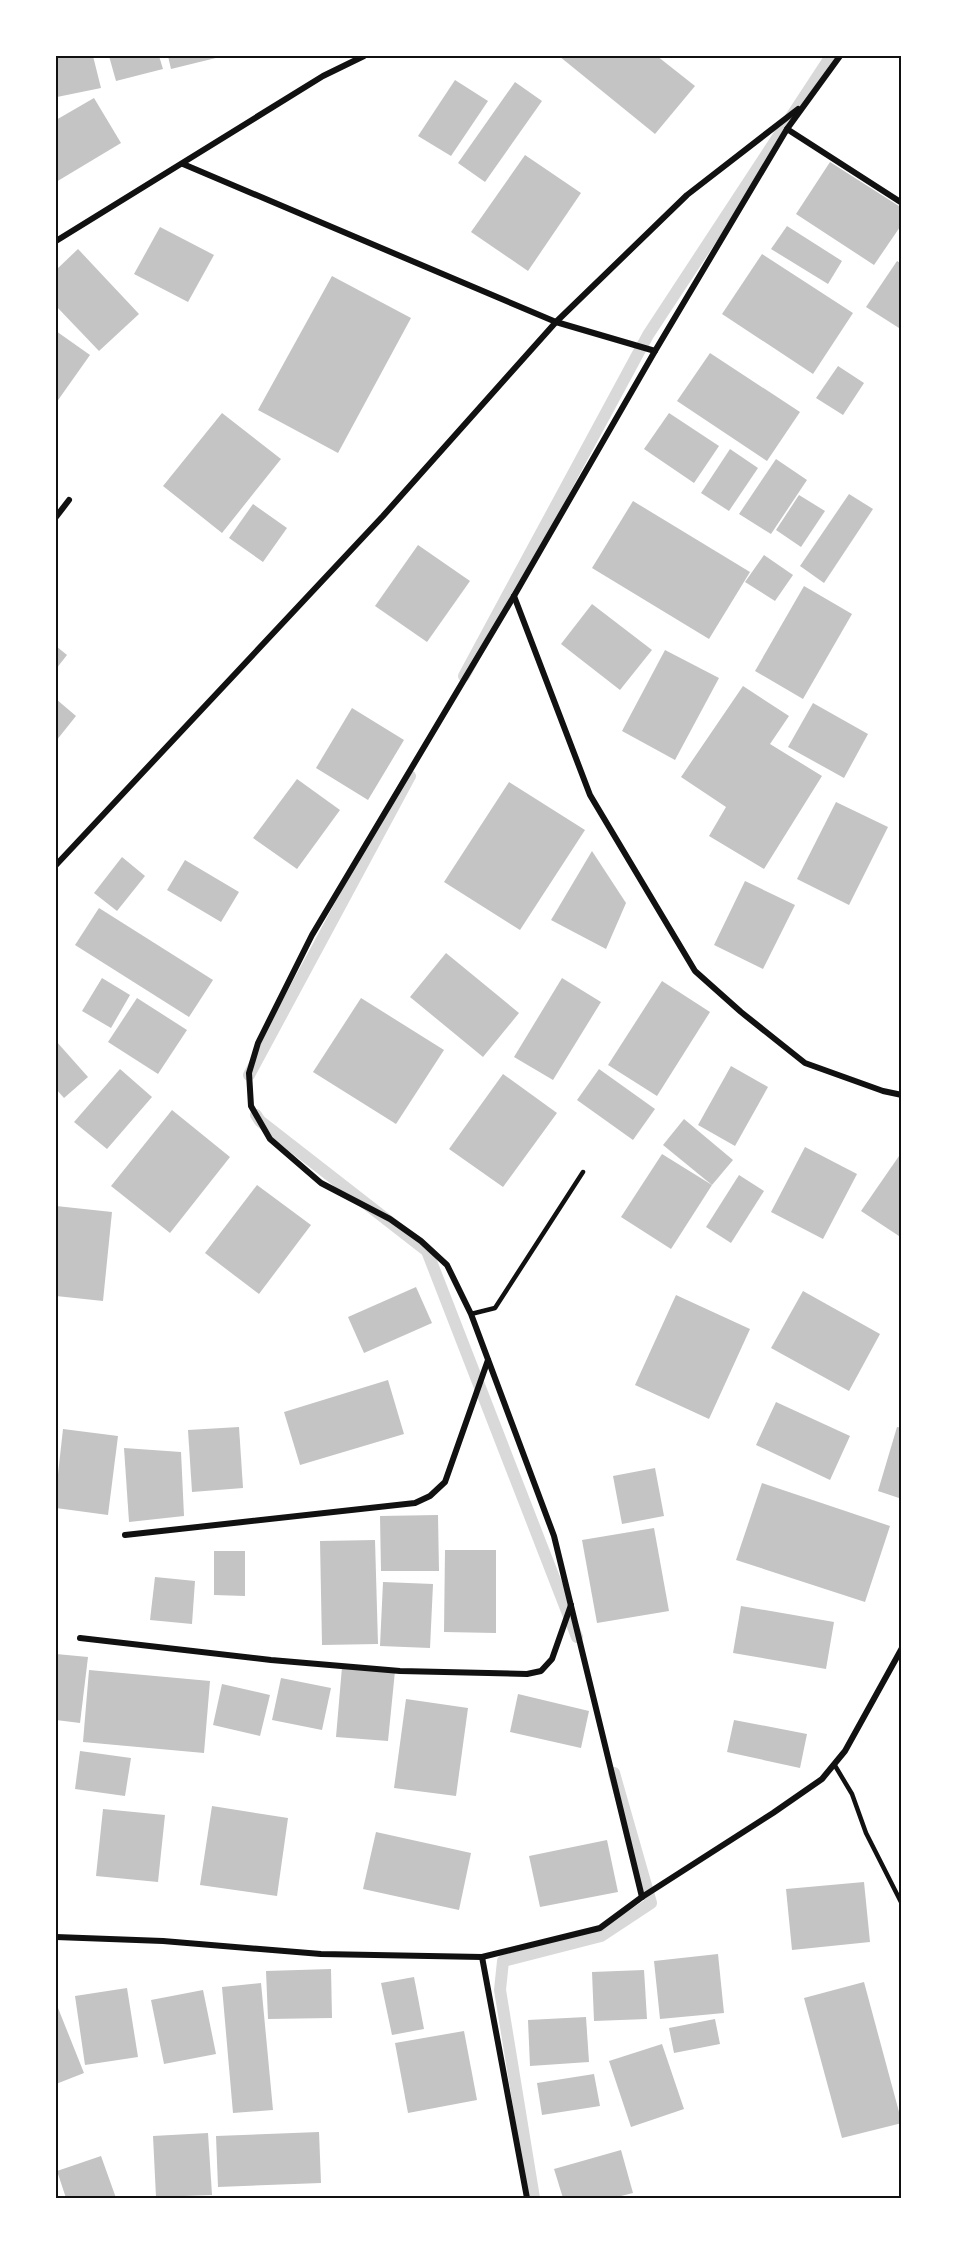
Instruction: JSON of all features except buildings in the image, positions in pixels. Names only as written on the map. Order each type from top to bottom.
[{"type":"street","points":[[56,241],[323,76],[364,56]]},
{"type":"street","points":[[642,1897],[554,1536],[471,1314],[447,1265],[421,1241],[390,1219],[321,1183],[270,1140],[251,1106],[249,1073],[258,1043],[312,935],[514,596],[655,351],[787,129],[840,56]]},
{"type":"street","points":[[56,864],[382,516],[556,322],[687,195],[803,105]]},
{"type":"street","points":[[787,129],[902,203]]},
{"type":"street","points":[[183,164],[556,322],[655,351]]},
{"type":"street","points":[[56,517],[69,500]]},
{"type":"street","points":[[514,596],[590,795],[695,971],[741,1012],[805,1062],[883,1091],[902,1095]]},
{"type":"street","points":[[125,1535],[415,1503],[430,1496],[445,1482],[488,1359]]},
{"type":"street","points":[[80,1638],[272,1660],[400,1671],[527,1674],[541,1671],[552,1659],[571,1605]]},
{"type":"street","points":[[56,1937],[163,1941],[321,1954],[482,1957],[600,1928],[642,1897],[822,1779],[845,1751],[902,1648]]},
{"type":"street","points":[[482,1957],[527,2199]]},
{"type":"lane","points":[[471,1314],[495,1308],[583,1172]]},
{"type":"lane","points":[[834,1764],[852,1794],[866,1833],[902,1904]]},
{"type":"waterway","points":[[464,676],[648,335],[831,56]]},
{"type":"waterway","points":[[249,1075],[410,776]]},
{"type":"waterway","points":[[256,1115],[260,1121],[427,1251],[577,1637]]},
{"type":"waterway","points":[[534,2198],[500,1990],[503,1961],[601,1936],[651,1903],[614,1773]]}]
